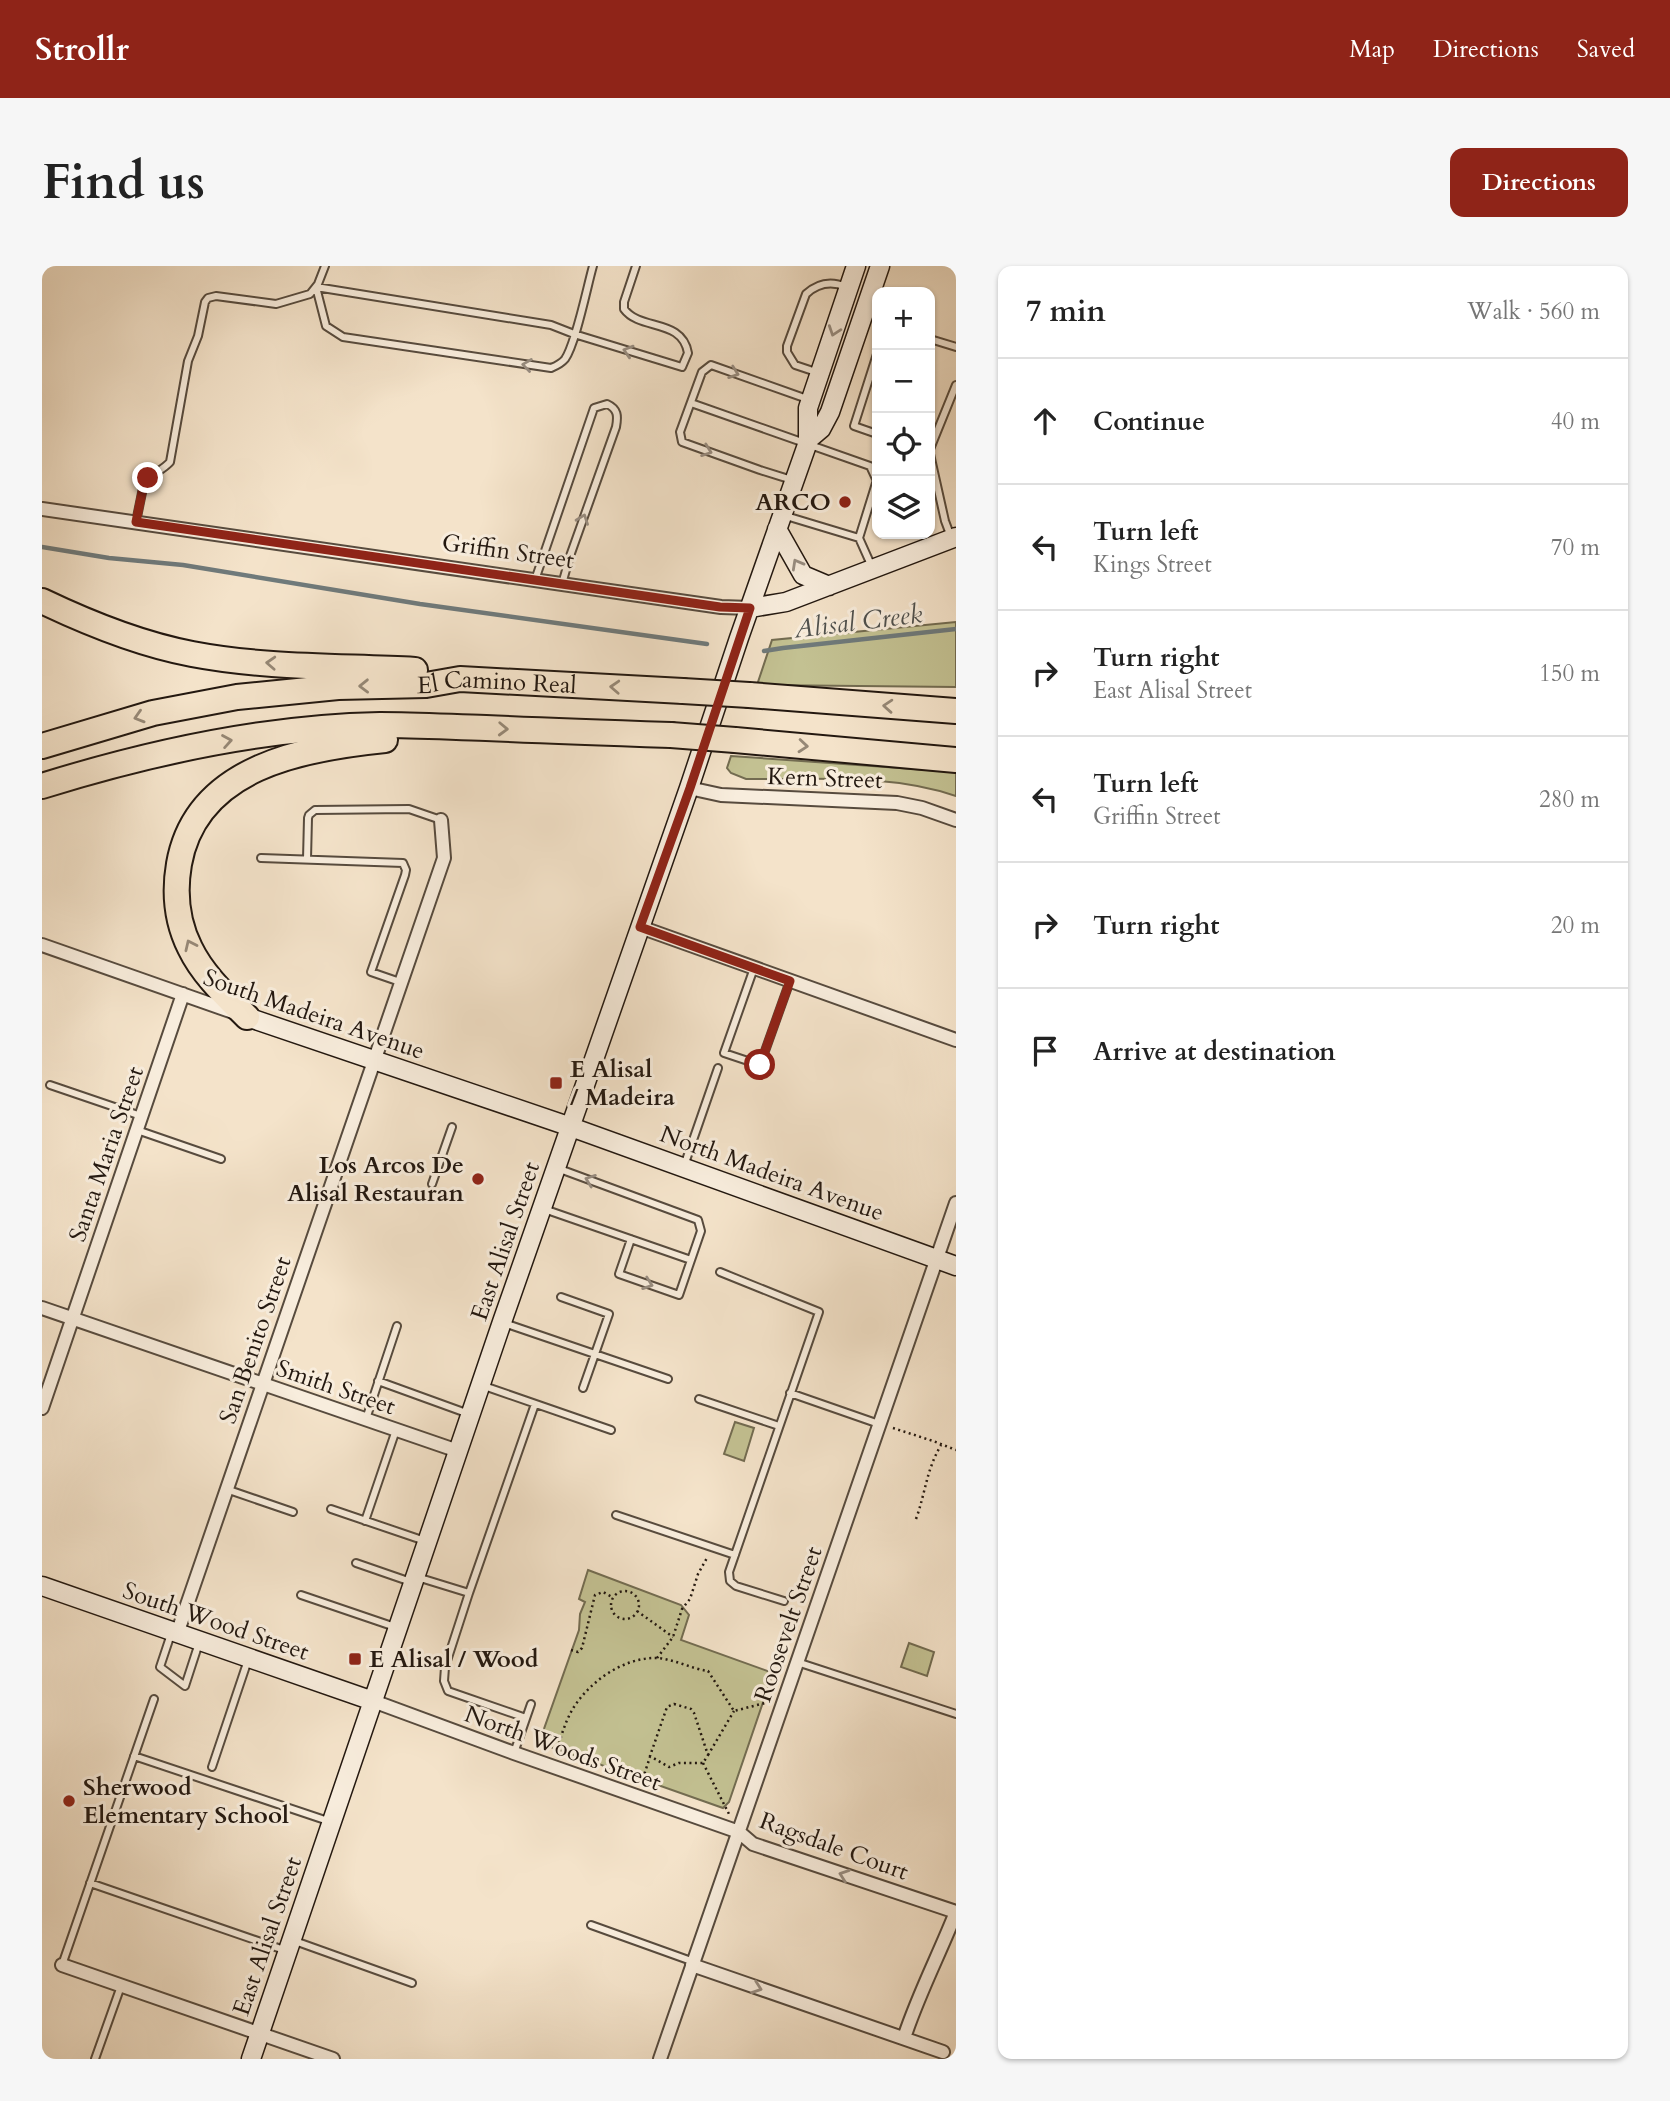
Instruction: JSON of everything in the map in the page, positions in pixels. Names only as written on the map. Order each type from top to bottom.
[{"type":"highway","points":[[42,601],[86,622],[131,638],[195,655],[254,662],[422,671],[460,679]]},
{"type":"highway","name":"El Camino Real","points":[[42,746],[153,713],[237,697],[338,687],[426,685],[460,679],[749,695],[956,711]]},
{"type":"highway","name":"El Camino Real","points":[[42,786],[196,746],[283,732],[380,725],[671,735],[956,760]]},
{"type":"highway","points":[[247,1017],[200,965],[190,948],[179,915],[176,885],[180,857],[189,832],[203,810],[221,791],[239,778],[296,754],[361,742],[419,738],[464,727]]},
{"type":"main road","name":"East Alisal Street","points":[[808,441],[808,408],[856,266]]},
{"type":"main road","name":"East Alisal Street","points":[[251,2059],[502,1322],[690,788],[794,480],[808,441],[821,429],[830,412],[869,319],[880,266]]},
{"type":"main road","points":[[780,522],[803,575],[829,586]]},
{"type":"main road","name":"Griffin Street","points":[[750,608],[778,604],[954,538]]},
{"type":"main road","name":"South Madeira Avenue","points":[[247,1017],[571,1127]]},
{"type":"main road","name":"North Madeira Avenue","points":[[571,1127],[956,1266]]},
{"type":"main road","name":"South Wood Street","points":[[42,1586],[373,1701]]},
{"type":"street","name":"Griffin Street","points":[[42,509],[720,607],[750,608]]},
{"type":"street","name":"Kern Street","points":[[690,788],[721,795],[897,803],[912,805],[956,820]]},
{"type":"street","name":"San Benito Street","points":[[174,1633],[444,858],[441,820]]},
{"type":"street","points":[[640,927],[956,1040]]},
{"type":"street","name":"South Madeira Avenue","points":[[42,945],[247,1017]]},
{"type":"street","name":"Santa Maria Street","points":[[42,1408],[183,994]]},
{"type":"street","name":"Roosevelt Street","points":[[660,2059],[956,1203]]},
{"type":"street","name":"Smith Street","points":[[42,1308],[458,1451]]},
{"type":"street","name":"North Woods Street","points":[[373,1701],[738,1832]]},
{"type":"street","name":"Ragsdale Court","points":[[738,1832],[754,1844],[956,1912],[935,1965],[915,2004],[904,2038]]},
{"type":"street","points":[[693,1963],[949,2054]]},
{"type":"street","points":[[62,1965],[333,2059]]},
{"type":"lane","points":[[136,522],[144,483],[170,461],[188,361],[198,336],[205,302],[216,296],[276,304],[310,294],[325,266]]},
{"type":"lane","points":[[316,287],[326,326],[342,337],[551,368],[558,366],[566,357],[593,266]]},
{"type":"lane","points":[[316,287],[551,325],[682,366],[688,353],[684,338],[631,316],[624,309],[636,266]]},
{"type":"lane","points":[[820,373],[796,365],[788,356],[787,346],[806,295],[810,291],[824,284],[838,284],[848,288]]},
{"type":"lane","points":[[935,341],[956,347]]},
{"type":"lane","points":[[794,480],[682,442],[680,432],[702,372],[711,366],[811,400]]},
{"type":"lane","points":[[872,368],[854,426],[872,432]]},
{"type":"lane","points":[[935,439],[955,388]]},
{"type":"lane","points":[[691,403],[808,441],[870,466],[875,476]]},
{"type":"lane","points":[[536,580],[594,408],[607,404],[618,416],[616,427],[562,584]]},
{"type":"lane","points":[[935,475],[945,521],[954,538]]},
{"type":"lane","points":[[872,496],[859,538],[872,569]]},
{"type":"lane","points":[[780,522],[859,538]]},
{"type":"lane","points":[[307,859],[308,818],[315,810],[409,809],[441,820]]},
{"type":"lane","points":[[261,858],[403,863],[405,875],[371,972],[400,982]]},
{"type":"lane","points":[[754,968],[724,1053],[760,1065],[790,981]]},
{"type":"lane","points":[[684,1167],[718,1068]]},
{"type":"lane","points":[[51,1085],[141,1116]]},
{"type":"lane","points":[[432,1184],[452,1127]]},
{"type":"lane","points":[[137,1130],[221,1159]]},
{"type":"lane","points":[[556,1167],[698,1220],[701,1231],[680,1294],[619,1274],[631,1239]]},
{"type":"lane","points":[[542,1208],[691,1260]]},
{"type":"lane","points":[[720,1272],[819,1312],[729,1572],[730,1581],[736,1586],[784,1601]]},
{"type":"lane","points":[[561,1297],[609,1314],[583,1388]]},
{"type":"lane","points":[[502,1322],[667,1379]]},
{"type":"lane","points":[[366,1419],[397,1326]]},
{"type":"lane","points":[[378,1381],[471,1414]]},
{"type":"lane","points":[[481,1385],[611,1430]]},
{"type":"lane","points":[[790,1394],[879,1424]]},
{"type":"lane","points":[[699,1399],[779,1426]]},
{"type":"lane","points":[[526,1718],[448,1691],[444,1681],[445,1667],[469,1593],[535,1404]]},
{"type":"lane","points":[[365,1521],[396,1430]]},
{"type":"lane","points":[[226,1489],[293,1512]]},
{"type":"lane","points":[[331,1509],[427,1542]]},
{"type":"lane","points":[[616,1515],[735,1555]]},
{"type":"lane","points":[[356,1563],[469,1593]]},
{"type":"lane","points":[[301,1595],[398,1628]]},
{"type":"lane","points":[[174,1633],[160,1667],[185,1686],[200,1641]]},
{"type":"lane","points":[[212,1767],[249,1658]]},
{"type":"lane","points":[[797,1662],[956,1714]]},
{"type":"lane","points":[[62,1965],[154,1699]]},
{"type":"lane","points":[[514,1753],[531,1704]]},
{"type":"lane","points":[[134,1756],[332,1822]]},
{"type":"lane","points":[[90,1883],[412,1983]]},
{"type":"lane","points":[[591,1924],[693,1963]]},
{"type":"lane","points":[[95,2059],[121,1986]]},
{"type":"path","points":[[879,1424],[956,1450]]},
{"type":"path","points":[[916,1519],[928,1471],[942,1444]]},
{"type":"path","points":[[657,1658],[673,1637],[682,1609],[690,1599],[698,1574],[713,1548]]},
{"type":"path","points":[[622,1590],[632,1592],[638,1600],[637,1611],[629,1619],[615,1616],[610,1608],[613,1597],[622,1590]]},
{"type":"path","points":[[571,1650],[578,1652],[582,1648],[595,1595],[603,1592],[613,1597]]},
{"type":"path","points":[[637,1611],[673,1637]]},
{"type":"path","points":[[552,1767],[574,1707],[601,1678],[638,1660],[657,1658],[708,1671],[734,1711]]},
{"type":"path","points":[[703,1763],[734,1711],[766,1702],[782,1705]]},
{"type":"path","points":[[636,1797],[667,1707],[674,1703],[692,1710],[708,1755]]},
{"type":"path","points":[[650,1756],[669,1767],[679,1763],[703,1763]]},
{"type":"path","points":[[703,1763],[738,1832]]},
{"type":"shaded area","points":[[956,622],[956,687],[757,685],[772,640]]},
{"type":"shaded area","points":[[731,756],[956,772],[956,796],[879,781],[746,779],[731,773],[727,768]]},
{"type":"shaded area","points":[[735,1422],[754,1428],[744,1461],[724,1454]]},
{"type":"shaded area","points":[[588,1570],[681,1605],[689,1615],[681,1640],[773,1673],[729,1802],[723,1808],[539,1743],[579,1630],[580,1614],[585,1602],[579,1599]]},
{"type":"shaded area","points":[[909,1643],[934,1652],[927,1676],[901,1667]]},
{"type":"waterway","name":"Alisal Creek","points":[[42,547],[109,558],[183,565],[420,604],[707,644]]},
{"type":"waterway","name":"Alisal Creek","points":[[764,651],[956,629]]},
{"type":"place","name":"ARCO","points":[[845,502]]},
{"type":"place","name":"E Alisal / Madeira","points":[[556,1083]]},
{"type":"place","name":"Los Arcos De Alisal Restauran","points":[[478,1179]]},
{"type":"place","name":"E Alisal / Wood","points":[[355,1659]]},
{"type":"place","name":"Sherwood Elementary School","points":[[69,1801]]},
{"type":"route","points":[[148,478],[144,483],[136,522],[720,607],[750,608],[640,927],[790,981],[760,1065]]}]
